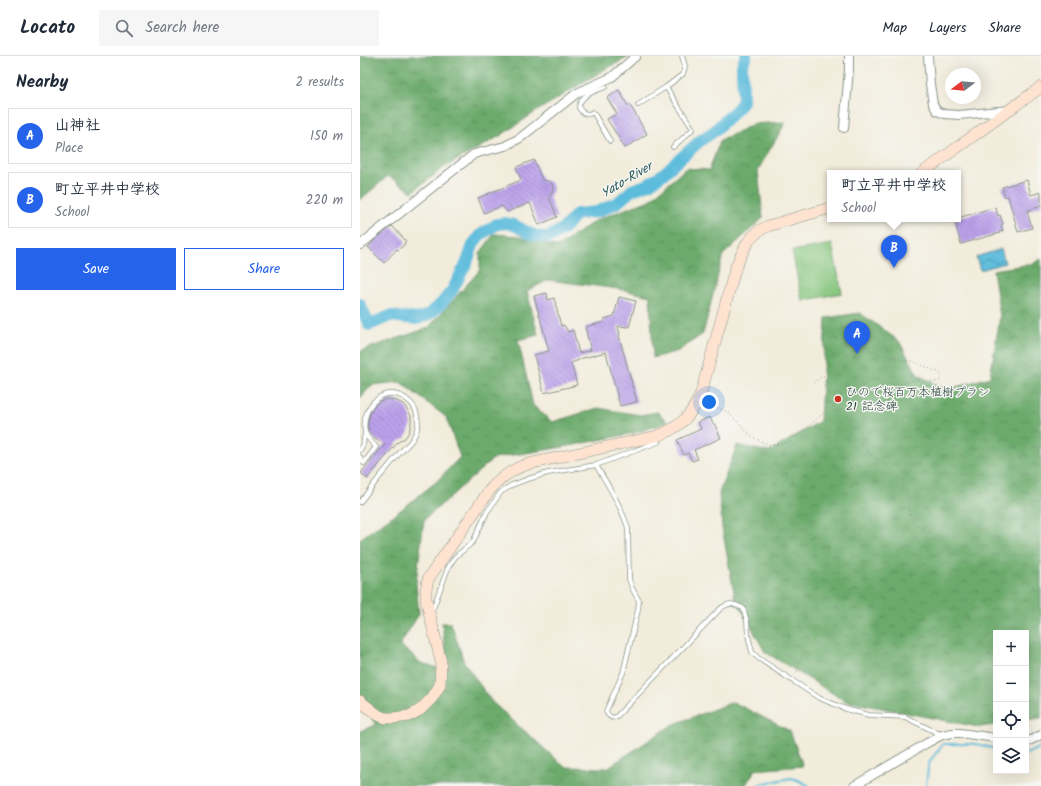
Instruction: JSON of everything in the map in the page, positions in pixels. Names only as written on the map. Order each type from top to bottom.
[{"type":"street","points":[[605,87],[612,77],[636,56]]},
{"type":"street","points":[[844,128],[849,56]]},
{"type":"street","points":[[928,56],[933,104],[937,111],[945,114],[959,114],[1010,110]]},
{"type":"street","points":[[360,245],[474,154],[505,146],[520,138],[577,93],[612,77]]},
{"type":"street","points":[[926,170],[1041,87]]},
{"type":"street","points":[[360,701],[378,715],[385,718],[394,718],[409,716],[420,710],[432,698],[440,685],[441,662],[426,599],[428,579],[496,482],[519,467],[528,464],[657,436],[680,424],[692,412],[697,402],[705,380],[736,266],[746,245],[760,230],[768,226],[827,209]]},
{"type":"street","points":[[854,786],[927,743],[942,736],[952,733],[960,733],[993,738]]},
{"type":"street","points":[[1029,741],[1040,738]]},
{"type":"lane","points":[[638,105],[683,74],[685,66],[682,56]]},
{"type":"lane","points":[[605,87],[582,98],[579,103],[579,108],[583,113],[589,114],[593,112],[610,140]]},
{"type":"lane","points":[[666,87],[693,129],[673,147]]},
{"type":"lane","points":[[360,450],[365,433],[363,417],[365,410],[370,403],[376,398],[384,395],[397,394],[413,405],[418,417],[416,432],[410,442],[374,482],[360,502]]},
{"type":"lane","points":[[360,457],[364,462],[376,447],[365,433]]},
{"type":"lane","points":[[430,615],[448,568],[455,557],[473,542],[487,512],[501,492],[512,485],[528,479],[548,473],[596,465],[658,442]]},
{"type":"lane","points":[[596,465],[626,520],[628,528],[629,579],[639,601],[623,673],[606,711],[608,715],[612,718],[617,716],[720,609],[732,603],[743,608],[752,652],[758,658],[819,698],[846,709],[869,714],[905,717],[942,736]]},
{"type":"path","points":[[697,402],[721,409],[751,435],[769,444],[778,444],[785,443],[797,437],[824,412],[844,400],[866,383],[873,380],[901,385],[913,380],[936,382],[941,380],[942,377],[938,372],[914,362],[857,348],[847,355],[833,369],[811,384]]},
{"type":"path","points":[[886,382],[856,408],[851,416],[849,430],[859,444],[904,481],[908,488],[908,510],[915,524],[938,537],[945,543],[949,550],[951,574],[954,582],[965,597],[968,606],[968,621]]},
{"type":"path","points":[[794,681],[807,637]]},
{"type":"green space","points":[[360,56],[631,56],[607,68],[537,111],[500,136],[443,168],[412,192],[388,176],[360,200]]},
{"type":"green space","points":[[786,122],[758,170],[763,218],[723,255],[703,334],[678,351],[653,358],[650,296],[619,289],[548,280],[527,291],[538,335],[518,340],[533,405],[552,422],[598,408],[640,415],[658,412],[668,422],[635,433],[564,447],[494,458],[424,520],[416,583],[419,614],[400,645],[421,663],[447,671],[442,623],[451,623],[464,662],[492,702],[565,767],[607,768],[672,725],[733,702],[790,731],[803,766],[755,770],[744,786],[360,786],[360,731],[376,725],[360,700],[360,539],[436,482],[460,457],[446,417],[400,382],[372,385],[360,398],[360,352],[428,328],[480,270],[480,253],[494,234],[518,236],[558,247],[596,220],[650,200],[686,168],[709,170],[720,141],[753,124]]},
{"type":"green space","points":[[832,244],[842,293],[802,301],[792,251]]},
{"type":"green space","points":[[1041,259],[1041,718],[1029,720],[1029,630],[993,630],[993,725],[978,727],[845,701],[765,652],[735,598],[722,528],[719,493],[737,445],[769,452],[820,421],[826,318],[860,313],[899,341],[918,375],[946,390],[990,377],[1000,316],[993,270],[1032,264]]},
{"type":"water","points":[[1001,249],[1005,263],[980,270],[976,257]]},
{"type":"building","points":[[619,90],[628,106],[630,105],[647,134],[625,148],[607,119],[617,114],[607,98]]},
{"type":"building","points":[[534,160],[542,180],[548,181],[552,184],[553,190],[549,197],[557,217],[539,225],[530,203],[507,212],[502,206],[484,213],[478,198],[521,180],[516,167]]},
{"type":"building","points":[[1027,180],[1031,195],[1041,192],[1041,206],[1027,211],[1032,228],[1018,232],[1008,196],[1005,197],[1002,187]]},
{"type":"building","points":[[996,208],[998,216],[1000,215],[1003,224],[1001,225],[1003,231],[961,244],[955,222],[961,222],[961,217]]},
{"type":"building","points":[[392,226],[406,241],[404,243],[405,244],[398,250],[397,249],[384,263],[368,247]]},
{"type":"building","points":[[547,293],[548,300],[554,298],[561,326],[564,325],[568,332],[573,330],[579,353],[591,350],[585,327],[604,322],[604,319],[614,316],[619,297],[636,301],[629,327],[618,326],[619,336],[637,402],[620,406],[606,352],[579,359],[571,363],[577,385],[544,393],[534,355],[549,351],[534,296]]},
{"type":"building","points":[[390,399],[403,404],[407,409],[411,416],[409,432],[405,438],[398,442],[367,479],[361,473],[385,444],[376,440],[368,430],[370,414],[379,402]]},
{"type":"building","points":[[710,417],[721,438],[694,450],[698,459],[692,461],[688,453],[684,455],[677,440],[701,429],[698,422]]},
{"type":"waterway","name":"Yato-River","points":[[360,304],[369,325],[390,316],[417,319],[430,314],[442,303],[453,289],[467,262],[473,245],[479,236],[497,224],[506,223],[514,225],[531,234],[541,237],[549,237],[564,228],[577,214],[597,212],[617,203],[632,190],[649,184],[663,174],[701,140],[713,132],[738,108],[743,101],[742,66],[746,56]]},
{"type":"waterway","points":[[926,786],[930,761],[943,744],[976,744],[993,748]]},
{"type":"waterway","points":[[1029,753],[1041,747]]},
{"type":"waterway","points":[[757,786],[760,784],[791,778],[809,786]]},
{"type":"place","name":"町立平井中学校","points":[[894,268]]},
{"type":"place","name":"山神社","points":[[857,354]]},
{"type":"place","name":"ひので桜百万本植樹プラン 21 記念碑","points":[[838,399]]}]
